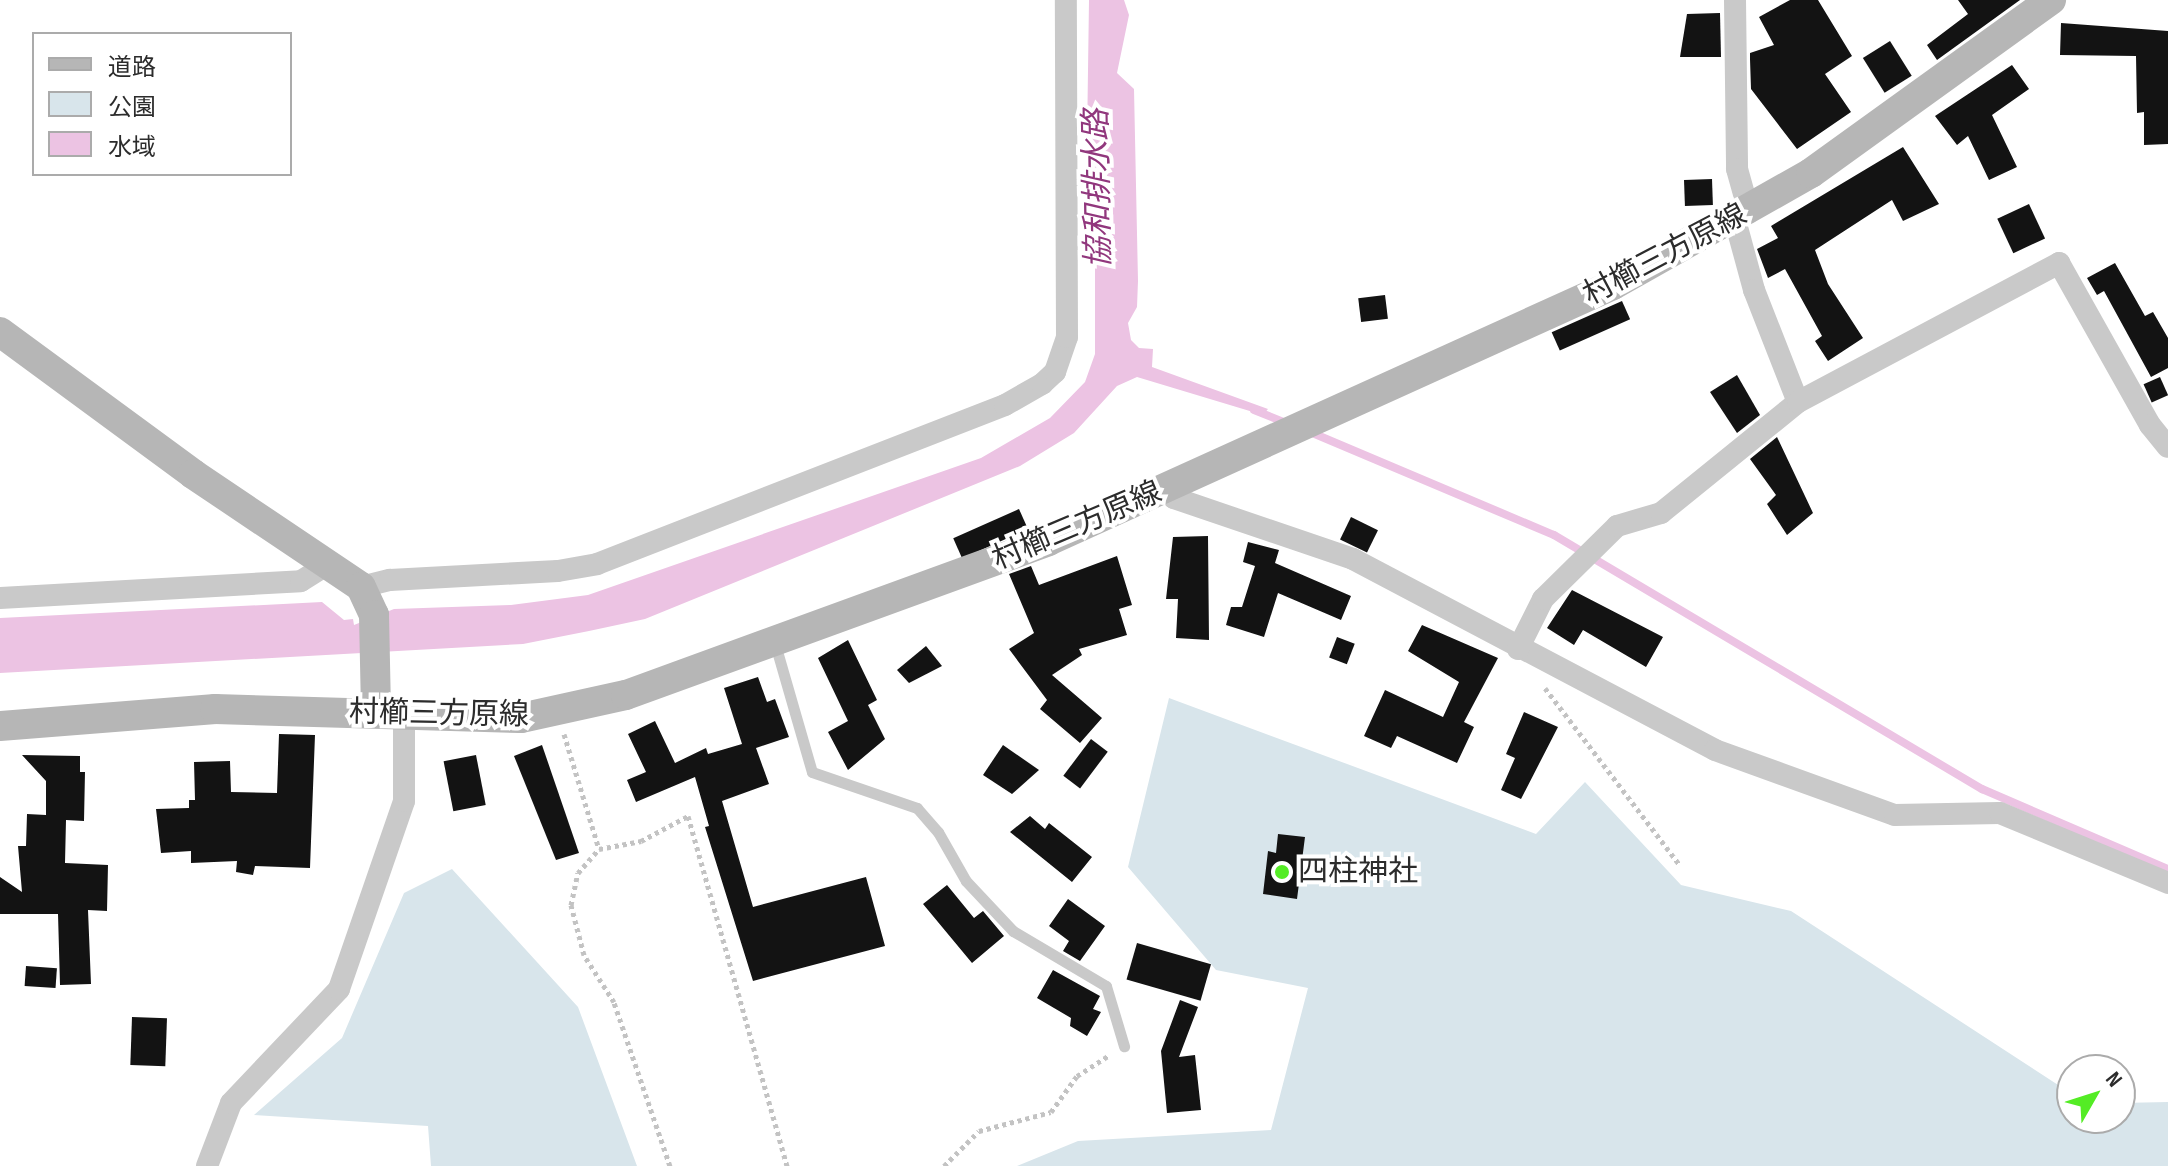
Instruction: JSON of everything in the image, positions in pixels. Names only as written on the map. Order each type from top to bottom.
[{"type":"main road","name":"村櫛三方原線","points":[[0,726],[215,709],[385,706],[499,719],[558,713],[626,695],[1019,553],[1613,285],[1742,216],[2002,40],[2051,0]]},
{"type":"main road","points":[[0,332],[193,474],[361,587],[374,615],[385,706]]},
{"type":"street","points":[[361,587],[390,580],[558,571],[597,564],[977,416],[1042,384],[1055,372],[1067,337],[1066,0]]},
{"type":"street","points":[[1735,0],[1737,169],[1742,216],[1754,290],[1798,402]]},
{"type":"street","points":[[1518,649],[1543,599],[1617,526],[1661,513],[1798,402],[2059,263],[2150,425],[2168,447]]},
{"type":"street","points":[[1167,488],[1174,498],[1353,559],[1518,649],[1715,750],[1895,815],[2000,813],[2168,883]]},
{"type":"street","points":[[0,598],[301,581],[328,564]]},
{"type":"street","points":[[207,1166],[231,1103],[339,989],[404,801],[385,706]]},
{"type":"lane","points":[[774,642],[812,772],[917,808],[938,832],[966,881],[1013,931],[1106,986],[1124,1046]]},
{"type":"path","points":[[1543,684],[1680,865]]},
{"type":"path","points":[[558,713],[599,849]]},
{"type":"path","points":[[670,1166],[614,1002],[584,955],[571,905],[578,873],[599,849],[641,841],[688,816],[787,1166]]},
{"type":"path","points":[[944,1166],[979,1131],[1051,1112],[1077,1076],[1124,1046]]},
{"type":"green space","points":[[1169,698],[1536,834],[1585,782],[1681,885],[1791,911],[2056,1084],[2056,1134],[2136,1134],[2136,1103],[2168,1102],[2168,1166],[1017,1166],[1078,1141],[1271,1130],[1308,988],[1216,970],[1128,867]]},
{"type":"green space","points":[[452,869],[578,1007],[637,1166],[431,1166],[428,1126],[254,1115],[342,1038],[404,893]]},
{"type":"water","name":"協和排水路","points":[[1089,0],[1124,0],[1129,15],[1117,73],[1134,89],[1138,281],[1137,307],[1128,323],[1131,340],[1139,348],[1153,349],[1152,367],[1268,409],[1263,415],[1137,377],[1117,386],[1074,433],[1020,466],[645,619],[589,631],[523,644],[0,673],[0,618],[322,602],[344,620],[353,619],[354,625],[394,609],[511,605],[588,595],[981,458],[1050,418],[1085,382],[1095,354],[1095,228],[1086,210]]},
{"type":"building","points":[[1790,0],[1818,0],[1852,56],[1825,74],[1851,112],[1797,149],[1751,89],[1750,53],[1774,45],[1759,17]]},
{"type":"building","points":[[1958,0],[2020,0],[1937,60],[1927,45],[1968,14]]},
{"type":"building","points":[[1720,13],[1721,57],[1680,57],[1687,14]]},
{"type":"building","points":[[2061,23],[2168,31],[2168,144],[2144,145],[2144,112],[2137,113],[2136,56],[2060,55]]},
{"type":"building","points":[[1890,41],[1912,76],[1885,93],[1863,58]]},
{"type":"building","points":[[2012,65],[2029,89],[1992,115],[2017,167],[1989,180],[1968,136],[1957,145],[1935,116]]},
{"type":"building","points":[[1903,147],[1939,204],[1903,221],[1892,200],[1815,250],[1828,284],[1863,338],[1828,361],[1815,341],[1822,336],[1785,269],[1768,278],[1757,249],[1778,238],[1771,226]]},
{"type":"building","points":[[1712,179],[1713,205],[1685,206],[1684,180]]},
{"type":"building","points":[[2029,204],[2045,238],[2013,253],[1997,219]]},
{"type":"building","points":[[2115,263],[2145,316],[2153,312],[2168,338],[2168,368],[2151,377],[2104,291],[2097,295],[2087,278]]},
{"type":"building","points":[[1385,295],[1388,319],[1361,322],[1358,298]]},
{"type":"building","points":[[1622,301],[1630,319],[1560,351],[1552,332]]},
{"type":"building","points":[[1737,375],[1760,415],[1737,433],[1710,392]]},
{"type":"building","points":[[2160,377],[2168,395],[2152,403],[2144,384]]},
{"type":"building","points":[[1777,437],[1813,513],[1787,535],[1767,504],[1776,495],[1750,459]]},
{"type":"building","points":[[1019,509],[1028,529],[962,558],[953,538]]},
{"type":"building","points":[[1351,517],[1378,530],[1367,553],[1340,539]]},
{"type":"building","points":[[1208,536],[1209,640],[1176,638],[1178,599],[1166,599],[1173,537]]},
{"type":"building","points":[[1248,542],[1279,550],[1275,563],[1351,596],[1341,620],[1278,593],[1264,637],[1226,625],[1231,607],[1242,607],[1255,566],[1243,562]]},
{"type":"building","points":[[1117,556],[1132,605],[1119,609],[1127,635],[1079,649],[1082,655],[1052,675],[1102,718],[1080,743],[1040,709],[1047,700],[1009,649],[1034,633],[1009,574],[1031,566],[1039,585]]},
{"type":"building","points":[[1572,590],[1663,637],[1646,667],[1583,630],[1574,645],[1547,628]]},
{"type":"building","points":[[1422,625],[1498,658],[1464,722],[1474,727],[1457,763],[1397,736],[1391,748],[1364,736],[1385,690],[1443,717],[1459,682],[1408,651]]},
{"type":"building","points":[[1337,637],[1355,644],[1347,664],[1329,658]]},
{"type":"building","points":[[848,640],[877,700],[868,705],[885,739],[848,770],[828,732],[848,721],[818,658]]},
{"type":"building","points":[[926,646],[942,666],[909,683],[897,670]]},
{"type":"building","points":[[758,677],[767,702],[775,699],[789,737],[756,748],[769,784],[722,801],[753,907],[866,877],[885,946],[753,981],[705,827],[709,826],[695,777],[636,802],[627,780],[646,772],[628,734],[655,721],[675,763],[706,748],[708,754],[742,744],[724,688]]},
{"type":"building","points":[[1524,712],[1558,727],[1521,799],[1501,790],[1515,758],[1506,754]]},
{"type":"building","points":[[279,734],[315,735],[310,868],[255,866],[253,875],[236,872],[237,861],[191,863],[191,851],[161,853],[156,809],[189,808],[189,800],[195,800],[194,762],[230,761],[231,792],[277,793]]},
{"type":"building","points":[[1091,739],[1108,752],[1080,788],[1063,776]]},
{"type":"building","points":[[542,745],[579,853],[556,860],[514,756]]},
{"type":"building","points":[[1003,745],[1039,770],[1012,794],[983,775]]},
{"type":"building","points":[[22,755],[80,756],[80,772],[85,772],[84,821],[66,820],[65,863],[108,865],[107,911],[88,910],[91,984],[60,985],[58,914],[0,914],[0,877],[22,892],[18,846],[26,846],[27,814],[46,815],[46,781]]},
{"type":"building","points":[[476,755],[486,805],[453,811],[444,761]]},
{"type":"building","points":[[1030,816],[1045,829],[1049,823],[1092,857],[1072,882],[1010,832]]},
{"type":"building","points":[[1278,834],[1305,837],[1297,899],[1263,894],[1268,851],[1276,853]]},
{"type":"building","points":[[947,885],[974,918],[983,911],[1004,936],[972,963],[923,904]]},
{"type":"building","points":[[1068,899],[1105,926],[1080,961],[1063,951],[1069,941],[1049,926]]},
{"type":"building","points":[[1137,943],[1211,964],[1201,1001],[1127,980]]},
{"type":"building","points":[[26,966],[57,968],[56,988],[25,986]]},
{"type":"building","points":[[1053,970],[1100,996],[1093,1009],[1101,1012],[1087,1036],[1070,1026],[1071,1018],[1037,998]]},
{"type":"building","points":[[1180,1000],[1198,1007],[1179,1057],[1195,1055],[1201,1110],[1167,1113],[1161,1051]]},
{"type":"building","points":[[132,1017],[167,1018],[165,1066],[130,1065]]},
{"type":"waterway","points":[[1254,410],[1286,423]]},
{"type":"waterway","points":[[1310,432],[1554,535],[1982,789],[2168,869]]},
{"type":"place","name":"四柱神社","points":[[1282,872]]}]
